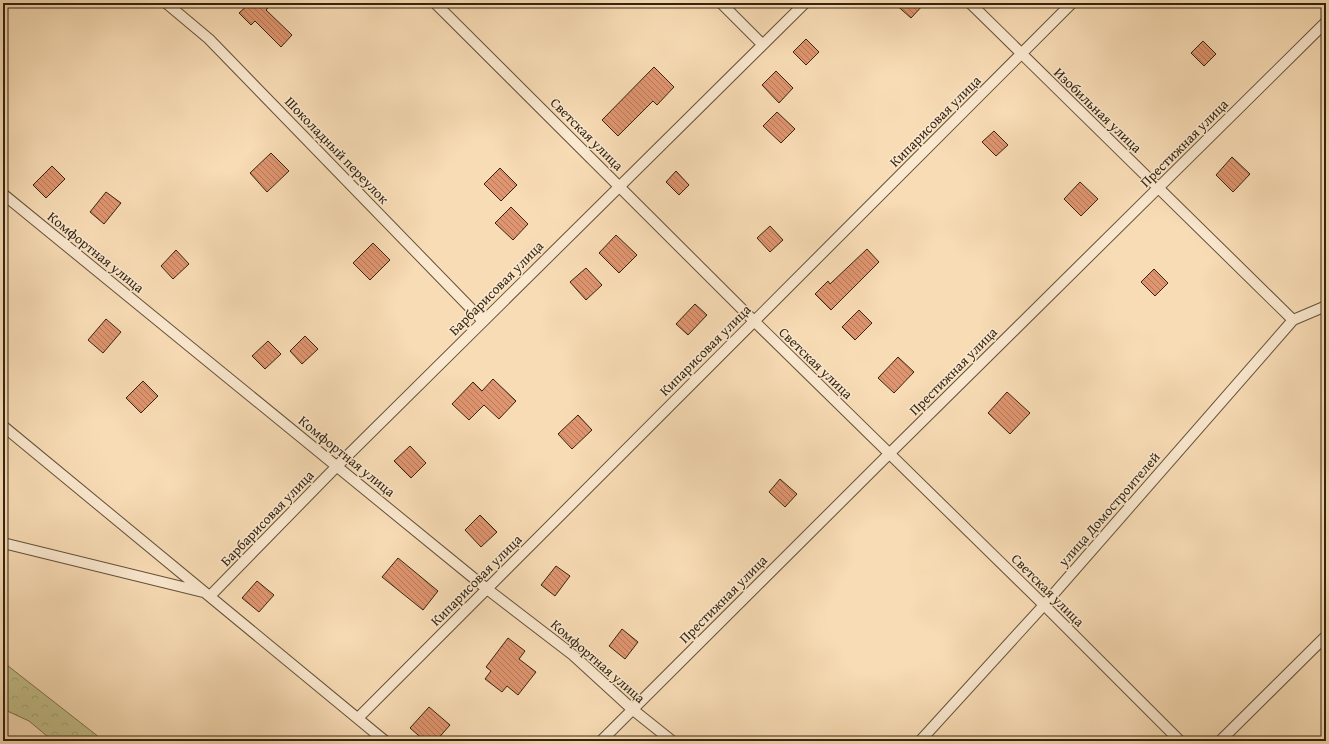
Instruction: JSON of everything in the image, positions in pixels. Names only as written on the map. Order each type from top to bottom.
[{"type":"street","name":"Шоколадный переулок","points":[[166,3],[209,39],[483,321]]},
{"type":"street","name":"Светская улица","points":[[435,3],[754,321],[1180,741]]},
{"type":"street","points":[[721,3],[762,44]]},
{"type":"street","name":"Барбарисовая улица","points":[[208,594],[805,3]]},
{"type":"street","name":"Изобильная улица","points":[[970,3],[1293,320]]},
{"type":"street","name":"Кипарисовая улица","points":[[358,718],[1072,3]]},
{"type":"street","name":"Престижная улица","points":[[601,741],[1326,22]]},
{"type":"street","name":"Комфортная улица","points":[[3,194],[487,588],[573,655],[632,709],[672,741]]},
{"type":"street","name":"улица Домостроителей","points":[[920,741],[1044,606],[1293,320],[1326,306]]},
{"type":"street","points":[[3,426],[385,741]]},
{"type":"street","points":[[3,543],[208,594]]},
{"type":"street","points":[[1220,741],[1326,636]]},
{"type":"green space","points":[[3,662],[104,741],[53,741],[29,721],[3,709]]},
{"type":"building","points":[[250,3],[263,3],[268,8],[266,10],[292,35],[281,47],[255,21],[251,25],[239,13]]},
{"type":"building","points":[[894,3],[925,3],[911,18]]},
{"type":"building","points":[[806,39],[819,52],[806,65],[793,52]]},
{"type":"building","points":[[1203,41],[1216,54],[1204,66],[1191,53]]},
{"type":"building","points":[[654,67],[674,87],[657,105],[653,101],[618,136],[602,120]]},
{"type":"building","points":[[776,71],[793,88],[779,103],[762,85]]},
{"type":"building","points":[[777,112],[795,129],[781,143],[763,126]]},
{"type":"building","points":[[994,131],[1008,145],[996,156],[982,142]]},
{"type":"building","points":[[271,153],[289,171],[267,192],[250,173]]},
{"type":"building","points":[[1232,157],[1250,174],[1233,192],[1216,175]]},
{"type":"building","points":[[52,166],[65,179],[46,198],[33,185]]},
{"type":"building","points":[[500,168],[517,185],[501,201],[484,184]]},
{"type":"building","points":[[676,171],[689,185],[679,195],[666,182]]},
{"type":"building","points":[[1080,182],[1098,199],[1081,216],[1064,199]]},
{"type":"building","points":[[106,192],[121,203],[104,224],[90,212]]},
{"type":"building","points":[[511,207],[528,224],[513,240],[495,223]]},
{"type":"building","points":[[770,226],[783,240],[770,252],[757,238]]},
{"type":"building","points":[[616,235],[637,255],[619,273],[599,253]]},
{"type":"building","points":[[373,243],[390,260],[370,280],[353,263]]},
{"type":"building","points":[[867,249],[879,262],[831,310],[815,294],[828,281],[830,284]]},
{"type":"building","points":[[176,250],[189,264],[173,279],[161,266]]},
{"type":"building","points":[[586,268],[602,285],[586,300],[570,282]]},
{"type":"building","points":[[1154,269],[1168,283],[1155,296],[1141,282]]},
{"type":"building","points":[[695,304],[707,315],[688,335],[676,324]]},
{"type":"building","points":[[859,310],[872,323],[855,340],[842,327]]},
{"type":"building","points":[[106,319],[121,332],[103,353],[88,340]]},
{"type":"building","points":[[305,336],[318,349],[302,364],[290,351]]},
{"type":"building","points":[[268,341],[281,354],[265,369],[252,356]]},
{"type":"building","points":[[898,357],[914,372],[894,393],[878,378]]},
{"type":"building","points":[[493,379],[516,401],[499,419],[484,405],[469,420],[452,404],[473,382],[482,391]]},
{"type":"building","points":[[143,381],[158,396],[141,413],[126,398]]},
{"type":"building","points":[[1007,392],[1030,413],[1010,434],[988,413]]},
{"type":"building","points":[[578,415],[592,430],[572,449],[558,434]]},
{"type":"building","points":[[410,446],[426,463],[411,478],[394,461]]},
{"type":"building","points":[[780,479],[797,494],[785,507],[769,492]]},
{"type":"building","points":[[480,515],[497,532],[481,547],[465,530]]},
{"type":"building","points":[[398,558],[438,591],[423,610],[382,577]]},
{"type":"building","points":[[556,566],[570,576],[555,596],[541,585]]},
{"type":"building","points":[[257,581],[274,595],[259,612],[242,598]]},
{"type":"building","points":[[622,629],[638,642],[625,659],[609,646]]},
{"type":"building","points":[[508,638],[525,651],[519,659],[536,672],[518,695],[507,686],[502,692],[485,679],[491,671],[486,667]]},
{"type":"building","points":[[429,707],[450,725],[436,741],[425,741],[410,728]]}]
